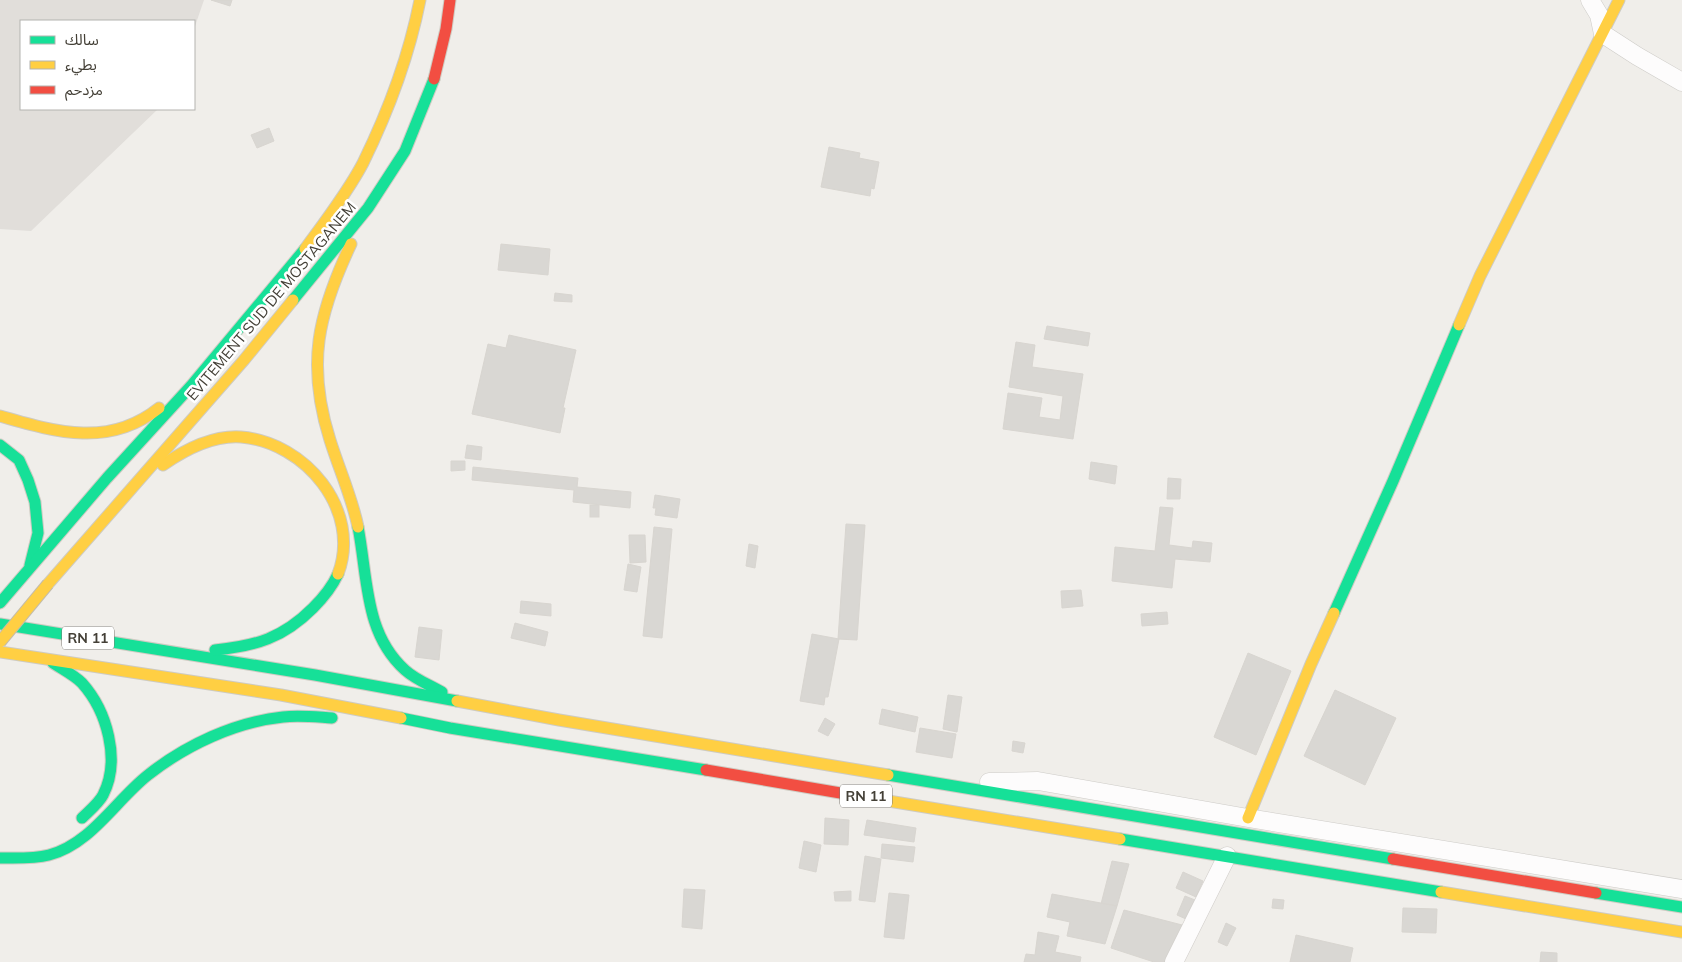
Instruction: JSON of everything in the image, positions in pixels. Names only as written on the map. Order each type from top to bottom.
[{"type":"main road","name":"EVITEMENT SUD DE MOSTAGANEM","points":[[0,603],[107,478],[191,386],[304,251],[326,220],[362,164],[386,110],[413,34],[420,0]]},
{"type":"main road","name":"EVITEMENT SUD DE MOSTAGANEM","points":[[0,642],[48,584],[244,360],[368,208],[405,151],[433,82],[446,29],[450,0]]},
{"type":"main road","points":[[1248,818],[1311,664],[1397,472],[1480,276],[1619,0]]},
{"type":"main road","points":[[368,208],[340,267],[322,316],[319,338],[318,382],[322,409],[334,453],[355,514],[370,611],[378,634],[391,655],[406,670],[421,681],[463,703]]},
{"type":"main road","points":[[0,416],[21,422],[72,431],[102,433],[122,429],[140,422],[191,386]]},
{"type":"main road","points":[[135,485],[172,458],[194,446],[221,439],[241,438],[264,441],[286,451],[310,469],[330,495],[341,519],[343,546],[339,572],[325,596],[303,619],[281,635],[260,644],[228,649],[176,653]]},
{"type":"main road","points":[[0,445],[19,460],[35,502],[38,533],[29,568]]},
{"type":"main road","name":"RN 11","points":[[0,622],[315,675],[463,703],[1682,907]]},
{"type":"main road","name":"RN 11","points":[[0,652],[281,695],[433,725],[1682,932]]},
{"type":"main road","points":[[49,661],[80,681],[94,699],[103,718],[110,746],[110,775],[102,797],[81,819],[73,824]]},
{"type":"main road","points":[[0,858],[28,860],[55,854],[77,843],[96,827],[148,775],[172,758],[202,741],[238,727],[276,718],[306,717],[433,725]]},
{"type":"street","points":[[1590,0],[1599,15],[1603,34],[1682,82]]},
{"type":"street","points":[[942,783],[1038,781],[1248,818],[1682,889]]},
{"type":"street","points":[[1174,962],[1227,856]]},
{"type":"shaded area","points":[[0,0],[204,0],[195,26],[195,20],[20,20],[20,110],[157,110],[31,231],[0,229]]},
{"type":"building","points":[[211,0],[232,0],[230,6]]},
{"type":"building","points":[[269,128],[274,141],[257,148],[251,135]]},
{"type":"building","points":[[829,147],[860,153],[859,158],[879,162],[874,189],[871,188],[870,196],[821,187]]},
{"type":"building","points":[[501,244],[550,249],[548,275],[498,270]]},
{"type":"building","points":[[555,293],[572,295],[572,302],[554,301]]},
{"type":"building","points":[[1047,326],[1090,333],[1088,346],[1044,339]]},
{"type":"building","points":[[509,335],[576,350],[563,408],[565,408],[560,433],[472,414],[488,344],[506,348]]},
{"type":"building","points":[[1016,342],[1035,345],[1032,367],[1083,374],[1073,439],[1003,429],[1008,393],[1042,398],[1039,417],[1060,420],[1063,396],[1009,387]]},
{"type":"building","points":[[467,445],[482,447],[481,460],[465,458]]},
{"type":"building","points":[[451,461],[465,461],[465,470],[451,471]]},
{"type":"building","points":[[1091,462],[1117,466],[1115,484],[1089,479]]},
{"type":"building","points":[[473,467],[578,478],[577,487],[631,492],[630,508],[573,502],[574,490],[472,480]]},
{"type":"building","points":[[1168,478],[1181,479],[1180,499],[1167,499]]},
{"type":"building","points":[[655,495],[680,499],[677,518],[655,515],[656,508],[653,508]]},
{"type":"building","points":[[590,505],[599,505],[599,517],[590,517]]},
{"type":"building","points":[[1160,507],[1173,508],[1169,545],[1192,548],[1193,541],[1212,543],[1210,562],[1175,559],[1172,588],[1112,581],[1115,547],[1155,551]]},
{"type":"building","points":[[846,524],[865,525],[857,640],[838,639]]},
{"type":"building","points":[[654,527],[672,529],[662,638],[643,636]]},
{"type":"building","points":[[629,535],[645,535],[646,562],[630,563]]},
{"type":"building","points":[[749,544],[758,546],[755,568],[746,566]]},
{"type":"building","points":[[628,564],[641,567],[637,592],[624,590]]},
{"type":"building","points":[[1081,590],[1083,606],[1062,608],[1061,591]]},
{"type":"building","points":[[521,601],[551,604],[551,616],[520,613]]},
{"type":"building","points":[[1167,612],[1168,624],[1142,626],[1141,614]]},
{"type":"building","points":[[515,623],[548,632],[545,646],[511,638]]},
{"type":"building","points":[[419,627],[442,630],[439,660],[415,657]]},
{"type":"building","points":[[812,634],[839,639],[828,697],[825,697],[824,705],[800,701]]},
{"type":"building","points":[[1248,653],[1291,671],[1256,755],[1214,737]]},
{"type":"building","points":[[1335,690],[1396,718],[1365,785],[1304,756]]},
{"type":"building","points":[[948,695],[962,697],[957,732],[943,729]]},
{"type":"building","points":[[882,709],[918,717],[915,732],[879,724]]},
{"type":"building","points":[[825,718],[835,724],[828,736],[818,731]]},
{"type":"building","points":[[920,728],[956,734],[952,758],[916,752]]},
{"type":"building","points":[[1013,741],[1025,743],[1023,753],[1012,751]]},
{"type":"building","points":[[825,818],[849,820],[848,845],[824,844]]},
{"type":"building","points":[[867,820],[916,828],[914,842],[864,835]]},
{"type":"building","points":[[804,841],[821,845],[816,872],[799,868]]},
{"type":"building","points":[[882,844],[915,847],[913,862],[881,858]]},
{"type":"building","points":[[865,856],[881,859],[875,902],[859,900]]},
{"type":"building","points":[[1112,861],[1129,864],[1117,906],[1101,904]]},
{"type":"building","points":[[1183,872],[1203,881],[1196,897],[1176,888]]},
{"type":"building","points":[[684,889],[705,890],[702,929],[682,927]]},
{"type":"building","points":[[851,891],[851,901],[835,901],[834,892]]},
{"type":"building","points":[[889,893],[909,895],[904,939],[884,937]]},
{"type":"building","points":[[1052,894],[1117,906],[1105,944],[1067,936],[1070,922],[1047,917]]},
{"type":"building","points":[[1185,896],[1195,900],[1186,919],[1177,915]]},
{"type":"building","points":[[1273,899],[1284,900],[1283,909],[1272,908]]},
{"type":"building","points":[[1403,908],[1437,909],[1436,933],[1402,932]]},
{"type":"building","points":[[1124,910],[1186,926],[1169,962],[1154,962],[1111,948]]},
{"type":"building","points":[[1226,923],[1236,928],[1227,946],[1218,942]]},
{"type":"building","points":[[1038,932],[1059,936],[1055,952],[1081,957],[1080,962],[1024,962],[1026,954],[1035,955]]},
{"type":"building","points":[[1296,935],[1353,948],[1350,962],[1290,962]]},
{"type":"building","points":[[1541,952],[1557,953],[1557,962],[1540,962]]},
{"type":"traffic: fast","points":[[293,300],[368,208],[405,151],[434,79]]},
{"type":"traffic: fast","points":[[0,603],[107,478],[191,386],[305,249]]},
{"type":"traffic: fast","points":[[1334,613],[1393,481],[1459,325]]},
{"type":"traffic: fast","points":[[0,445],[19,460],[35,502],[38,533],[30,565]]},
{"type":"traffic: fast","points":[[358,527],[370,604],[382,639],[392,655],[409,674],[442,692]]},
{"type":"traffic: fast","points":[[215,650],[256,643],[291,627],[313,608],[330,588],[338,574]]},
{"type":"traffic: fast","points":[[0,624],[315,675],[457,701]]},
{"type":"traffic: fast","points":[[53,663],[79,680],[91,694],[109,736],[111,767],[108,781],[101,798],[82,818]]},
{"type":"traffic: fast","points":[[0,858],[37,857],[64,849],[90,831],[148,775],[178,754],[212,737],[247,724],[283,717],[308,716],[332,718]]},
{"type":"traffic: fast","points":[[401,718],[450,728],[706,770]]},
{"type":"traffic: fast","points":[[888,775],[1393,859]]},
{"type":"traffic: fast","points":[[1120,839],[1441,892]]},
{"type":"traffic: fast","points":[[1596,893],[1682,907]]},
{"type":"traffic: slow","points":[[305,249],[336,207],[363,163],[372,144],[404,63],[420,0]]},
{"type":"traffic: slow","points":[[1459,325],[1480,276],[1619,0]]},
{"type":"traffic: slow","points":[[351,244],[330,293],[319,340],[317,363],[323,413],[358,527]]},
{"type":"traffic: slow","points":[[48,584],[244,360],[293,300]]},
{"type":"traffic: slow","points":[[0,416],[41,427],[82,433],[121,428],[140,420],[159,408]]},
{"type":"traffic: slow","points":[[163,465],[200,444],[220,438],[241,437],[265,442],[287,452],[306,466],[322,483],[335,504],[342,526],[343,550],[338,574]]},
{"type":"traffic: slow","points":[[0,642],[48,584]]},
{"type":"traffic: slow","points":[[1248,818],[1334,613]]},
{"type":"traffic: slow","points":[[0,652],[281,695],[401,718]]},
{"type":"traffic: slow","points":[[457,701],[888,775]]},
{"type":"traffic: slow","points":[[858,796],[1120,839]]},
{"type":"traffic: slow","points":[[1441,892],[1682,932]]},
{"type":"traffic: jam","points":[[434,79],[446,29],[450,0]]},
{"type":"traffic: jam","points":[[706,770],[858,796]]},
{"type":"traffic: jam","points":[[1393,859],[1596,893]]}]
